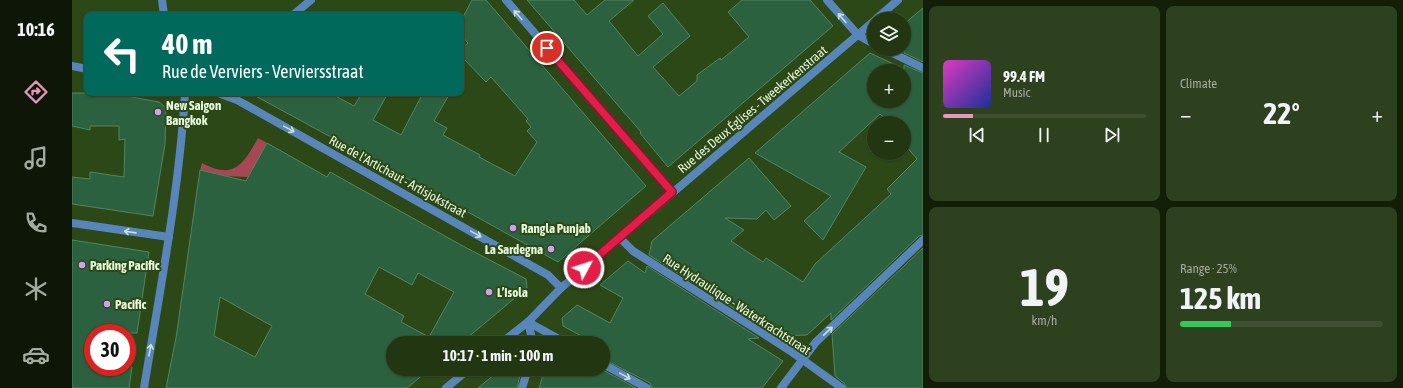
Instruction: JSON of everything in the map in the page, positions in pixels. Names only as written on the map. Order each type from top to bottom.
[{"type":"street","points":[[162,0],[164,12]]},
{"type":"street","points":[[297,12],[311,0]]},
{"type":"street","points":[[506,0],[672,192]]},
{"type":"street","points":[[827,0],[858,35],[867,40]]},
{"type":"street","name":"Rue des Deux Églises - Tweekerkenstraat","points":[[884,12],[898,0]]},
{"type":"street","name":"Rue des Deux Églises - Tweekerkenstraat","points":[[510,336],[528,322],[561,288],[867,27]]},
{"type":"street","points":[[898,56],[923,68]]},
{"type":"street","points":[[72,66],[84,68]]},
{"type":"street","points":[[144,388],[169,237],[181,143],[185,96]]},
{"type":"street","name":"Rue de l'Artichaut - Artisjokstraat","points":[[226,96],[237,100],[548,274],[561,288]]},
{"type":"street","points":[[72,223],[169,237]]},
{"type":"street","name":"Rue Hydraulique - Waterkrachtstraat","points":[[620,238],[633,251],[803,360],[842,388]]},
{"type":"street","points":[[781,388],[816,342],[923,240]]},
{"type":"street","points":[[528,322],[531,336]]},
{"type":"street","points":[[528,322],[553,336]]},
{"type":"street","points":[[610,368],[647,388]]},
{"type":"street","points":[[446,388],[461,376]]},
{"type":"street","points":[[522,388],[526,376]]},
{"type":"shaded area","points":[[258,138],[267,143],[249,177],[224,176],[200,170],[202,163],[222,170],[230,170],[236,167],[247,156]]},
{"type":"building","points":[[472,0],[486,0],[646,186],[558,262],[256,96],[336,96],[354,106],[360,96],[386,96],[373,120],[401,135],[421,96],[448,96],[434,121],[447,128],[443,135],[480,155],[479,157],[515,176],[537,142],[527,131],[531,127],[526,121],[528,119],[491,77],[486,82],[464,59],[464,46],[468,43],[464,38],[464,15]]},
{"type":"building","points":[[527,0],[574,0],[587,15],[605,0],[634,0],[609,21],[638,56],[663,34],[648,16],[663,3],[690,36],[653,67],[679,96],[697,81],[697,75],[720,58],[721,60],[749,37],[728,12],[742,0],[810,0],[833,26],[668,167],[640,133],[641,132]]},
{"type":"building","points":[[923,8],[923,62],[910,56],[911,18]]},
{"type":"building","points":[[867,56],[876,56],[893,64],[867,64],[867,108],[911,108],[911,68],[923,73],[923,235],[919,236],[831,320],[831,313],[807,335],[778,336],[649,255],[652,241],[749,158],[791,206],[774,220],[766,210],[757,219],[725,218],[744,230],[731,241],[763,262],[766,258],[803,282],[815,264],[891,194],[887,189],[917,159],[911,152],[911,116],[882,116],[880,114],[878,116],[867,116],[867,126],[839,152],[866,167],[823,240],[804,221],[831,196],[755,153]]},
{"type":"building","points":[[72,93],[84,93],[84,96],[126,96],[159,102],[166,108],[165,144],[153,216],[72,204],[72,177],[90,179],[90,172],[124,177],[125,139],[119,140],[119,126],[90,126],[90,130],[72,126]]},
{"type":"building","points":[[267,143],[327,177],[330,172],[461,245],[526,279],[527,288],[469,336],[430,336],[454,292],[418,273],[412,285],[379,267],[365,294],[404,316],[401,322],[427,336],[386,336],[386,376],[422,376],[407,388],[166,388],[176,338],[200,170],[246,181]],"holes":[[[220,297],[272,326],[255,357],[214,336]]]},
{"type":"building","name":"Pacific","points":[[72,240],[149,252],[137,333],[136,324],[84,324],[84,376],[131,376],[129,388],[72,388]]},
{"type":"building","points":[[923,248],[923,388],[847,388],[845,384],[835,376],[832,334]]},
{"type":"building","points":[[628,261],[645,273],[647,266],[759,338],[748,339],[783,361],[762,388],[652,388],[650,383],[610,363],[610,336],[581,336],[563,326],[562,318],[577,305],[610,323],[623,298],[600,285]]},
{"type":"building","points":[[610,374],[636,388],[539,388],[543,376],[610,376]]},
{"type":"building","points":[[493,376],[520,376],[517,388],[478,388]]},
{"type":"place","name":"New Saigon Bangkok","points":[[158,112]]},
{"type":"place","name":"Rangla Punjab","points":[[513,228]]},
{"type":"place","name":"La Sardegna","points":[[551,249]]},
{"type":"place","name":"Parking Pacific","points":[[82,265]]},
{"type":"place","name":"L’Isola","points":[[489,292]]},
{"type":"place","name":"Pacific","points":[[107,304]]},
{"type":"route","points":[[547,48],[672,192],[584,268]]}]
